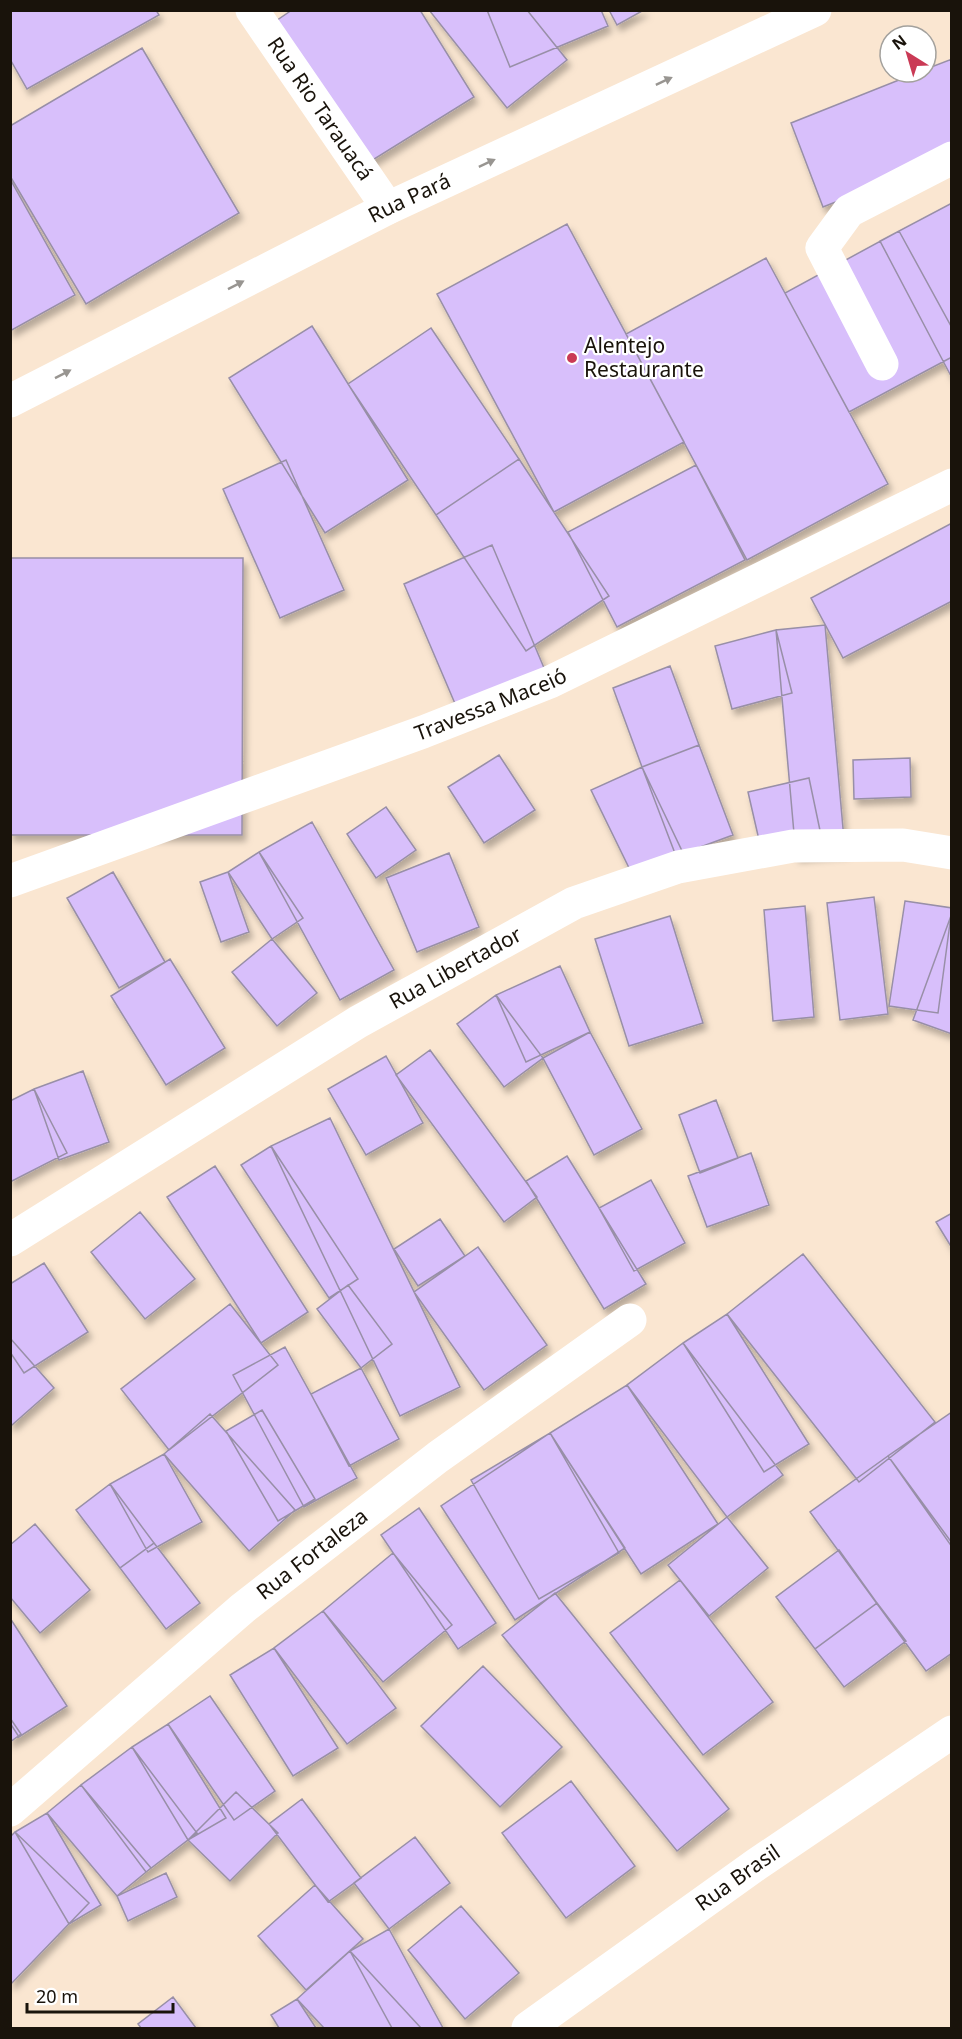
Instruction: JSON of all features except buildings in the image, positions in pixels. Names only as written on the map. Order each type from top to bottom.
[{"type":"street","name":"Rua Rio Tarauacá","points":[[252,10],[388,208]]},
{"type":"street","name":"Rua Pará","points":[[10,400],[388,208],[796,15]]},
{"type":"street","points":[[882,364],[822,248],[849,211],[951,158]]},
{"type":"street","name":"Travessa Maceió","points":[[10,881],[423,732],[550,682],[951,485]]},
{"type":"street","name":"Rua Libertador","points":[[10,1240],[358,1022],[574,903],[678,867],[793,846],[903,845],[951,853]]},
{"type":"street","name":"Rua Fortaleza","points":[[10,1810],[243,1608],[438,1457],[630,1320]]},
{"type":"street","name":"Rua Brasil","points":[[528,2028],[757,1864],[951,1732]]},
{"type":"place","name":"Alentejo Restaurante","points":[[572,358]]}]
